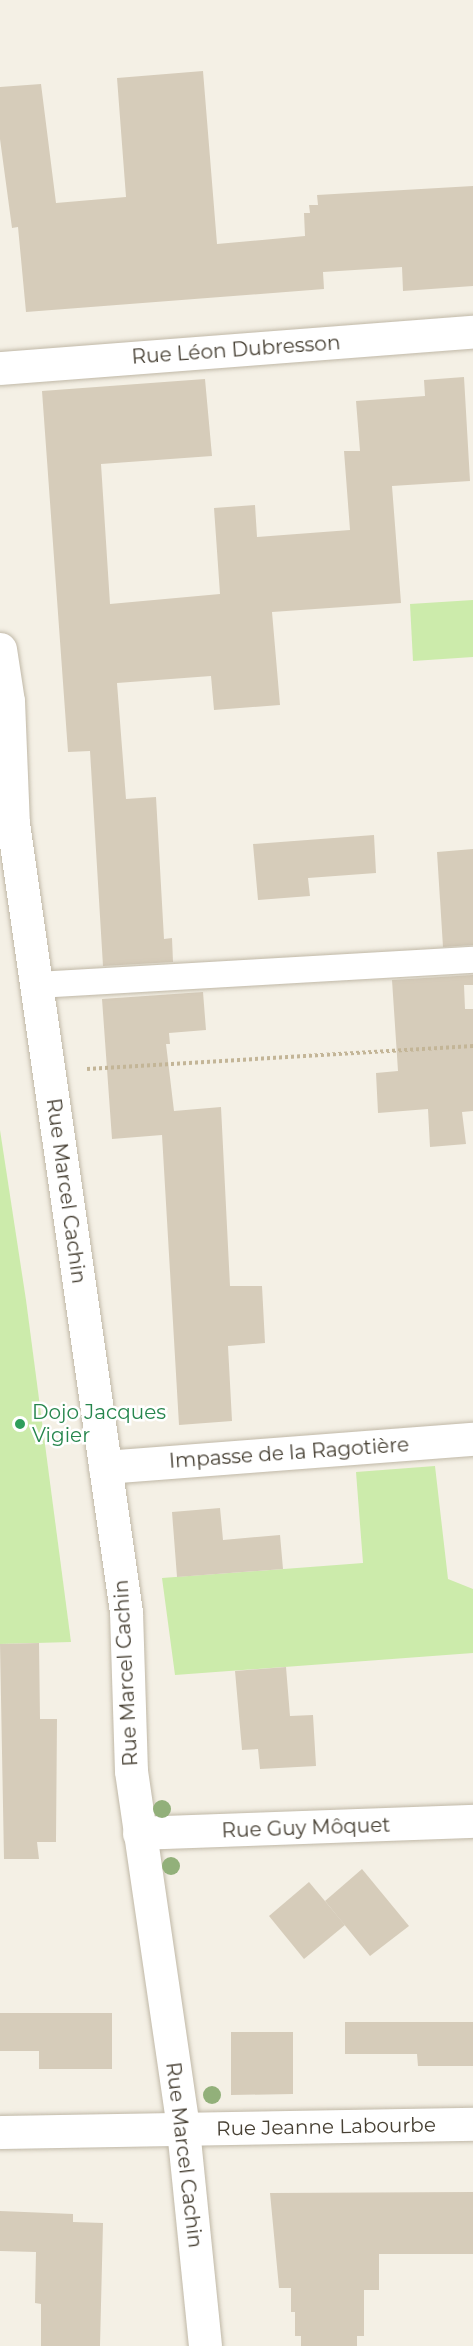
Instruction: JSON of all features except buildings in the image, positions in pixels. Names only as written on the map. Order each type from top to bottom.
[{"type":"street","name":"Rue Léon Dubresson","points":[[0,368],[473,332]]},
{"type":"street","name":"Rue Marcel Cachin","points":[[0,649],[8,701],[13,823],[11,880],[37,985],[126,1612],[131,1771],[183,2129],[205,2346]]},
{"type":"street","name":"Rue Marcel Cachin","points":[[0,784],[13,823]]},
{"type":"street","name":"Impasse de la Ragotière","points":[[105,1467],[473,1439]]},
{"type":"street","name":"Rue Guy Môquet","points":[[139,1833],[473,1821]]},
{"type":"street","name":"Rue Jeanne Labourbe","points":[[0,2132],[473,2124]]},
{"type":"lane","points":[[37,985],[473,960]]},
{"type":"path","points":[[49,1071],[473,1046]]},
{"type":"green space","points":[[473,600],[473,657],[413,661],[410,604]]},
{"type":"green space","name":"Dojo Jacques Vigier","points":[[0,1130],[26,1300],[71,1642],[0,1644]]},
{"type":"green space","points":[[435,1466],[448,1579],[473,1589],[473,1653],[175,1675],[162,1578],[363,1563],[356,1472]]},
{"type":"place","name":"Dojo Jacques Vigier","points":[[20,1424]]}]
